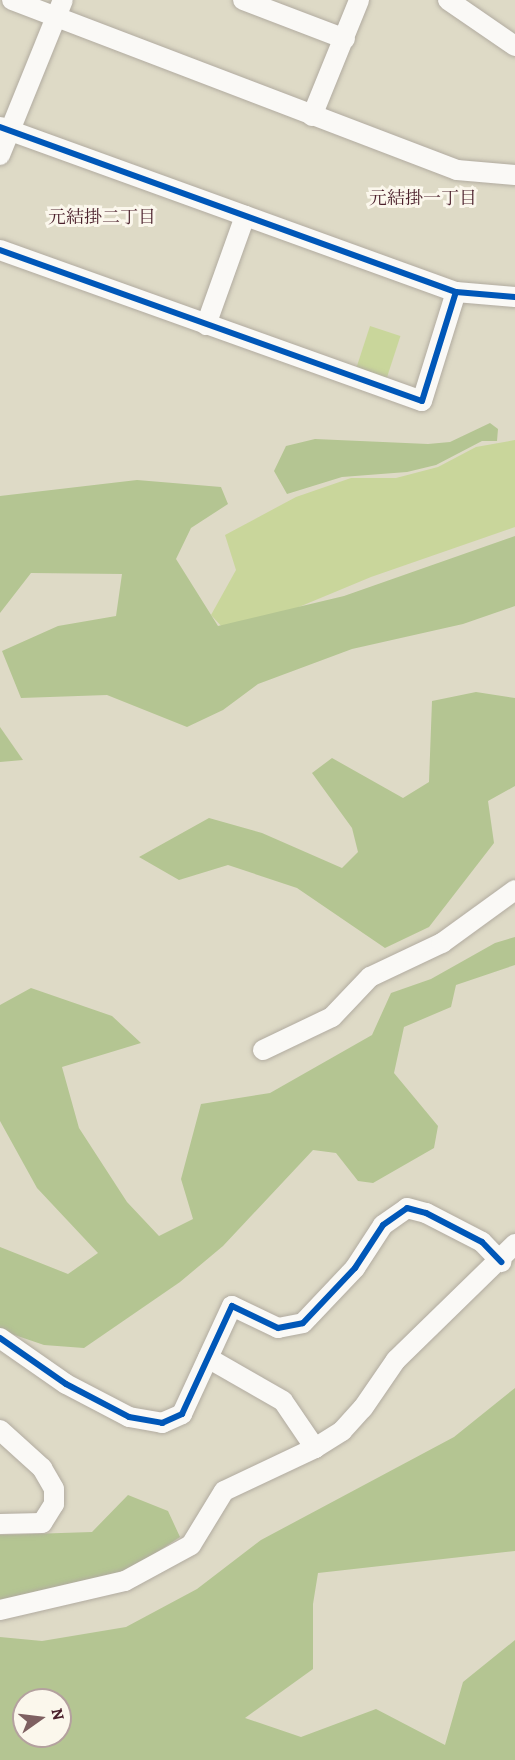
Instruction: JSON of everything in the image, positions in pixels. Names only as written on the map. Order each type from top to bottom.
[{"type":"street","points":[[12,0],[60,8],[312,116],[457,170],[515,175]]},
{"type":"street","points":[[243,0],[345,39]]},
{"type":"street","points":[[312,116],[359,0]]},
{"type":"street","points":[[448,0],[515,46]]},
{"type":"street","points":[[0,155],[4,128],[60,8]]},
{"type":"street","points":[[4,128],[456,292],[515,297]]},
{"type":"street","points":[[206,325],[245,216]]},
{"type":"street","points":[[0,250],[423,401],[456,292]]},
{"type":"street","points":[[263,1050],[333,1017],[370,977],[442,943],[515,891]]},
{"type":"street","points":[[0,1338],[66,1384],[129,1417],[162,1423],[182,1414],[232,1306],[278,1328],[303,1323],[355,1268],[383,1225],[407,1208],[426,1213],[482,1242],[501,1262]]},
{"type":"street","points":[[0,1610],[125,1581],[170,1559],[191,1545],[224,1491],[315,1448],[342,1431],[363,1408],[396,1360],[501,1262],[515,1244]]},
{"type":"street","points":[[208,1358],[283,1401],[315,1448]]},
{"type":"street","points":[[0,1430],[42,1468],[54,1490],[54,1504],[42,1523],[0,1524]]},
{"type":"green space","points":[[370,326],[400,336],[385,382],[355,373]]},
{"type":"green space","points":[[490,423],[498,429],[497,441],[482,441],[436,465],[407,472],[342,477],[287,494],[274,471],[286,446],[315,439],[428,444],[450,442]]},
{"type":"green space","points":[[515,440],[515,527],[371,577],[270,619],[224,629],[211,615],[236,570],[225,535],[296,497],[351,478],[396,478],[438,467],[476,447]]},
{"type":"green space","points":[[137,480],[221,487],[228,504],[191,528],[176,559],[218,626],[344,596],[515,536],[515,606],[463,624],[352,649],[258,684],[223,710],[187,727],[107,695],[21,698],[2,651],[58,626],[116,616],[122,574],[31,573],[0,613],[0,496]]},
{"type":"green space","points":[[476,692],[515,698],[515,786],[488,801],[494,843],[429,927],[385,948],[297,888],[228,865],[179,880],[139,857],[209,818],[262,833],[342,868],[358,852],[352,828],[312,773],[332,758],[403,798],[429,782],[432,701]]},
{"type":"green space","points":[[0,727],[23,760],[0,762]]},
{"type":"green space","points":[[515,937],[515,965],[456,985],[451,1007],[404,1027],[394,1073],[438,1126],[434,1148],[373,1183],[358,1181],[336,1153],[313,1150],[223,1246],[180,1282],[84,1348],[44,1345],[0,1330],[0,1247],[68,1274],[98,1253],[37,1188],[0,1121],[0,1005],[31,988],[112,1016],[141,1043],[62,1067],[79,1128],[127,1202],[159,1236],[193,1219],[181,1179],[201,1104],[270,1093],[372,1035],[391,993],[431,979],[495,943]]},
{"type":"green space","points":[[515,1388],[515,1551],[318,1573],[313,1604],[313,1669],[245,1718],[301,1737],[376,1709],[445,1745],[463,1682],[515,1640],[515,1760],[0,1760],[0,1637],[42,1641],[126,1627],[197,1589],[261,1540],[454,1437]]},
{"type":"green space","points":[[128,1495],[168,1511],[180,1537],[128,1571],[0,1603],[0,1535],[92,1532]]},
{"type":"cycle path","points":[[0,127],[456,292],[515,297]]},
{"type":"cycle path","points":[[0,250],[422,401],[456,292]]},
{"type":"cycle path","points":[[0,1338],[66,1384],[129,1417],[162,1423],[182,1414],[232,1306],[278,1328],[303,1323],[355,1268],[383,1225],[407,1208],[426,1213],[482,1242],[501,1262]]},
{"type":"district","name":"元結掛一丁目","points":[[423,198]]},
{"type":"district","name":"元結掛二丁目","points":[[102,217]]}]
